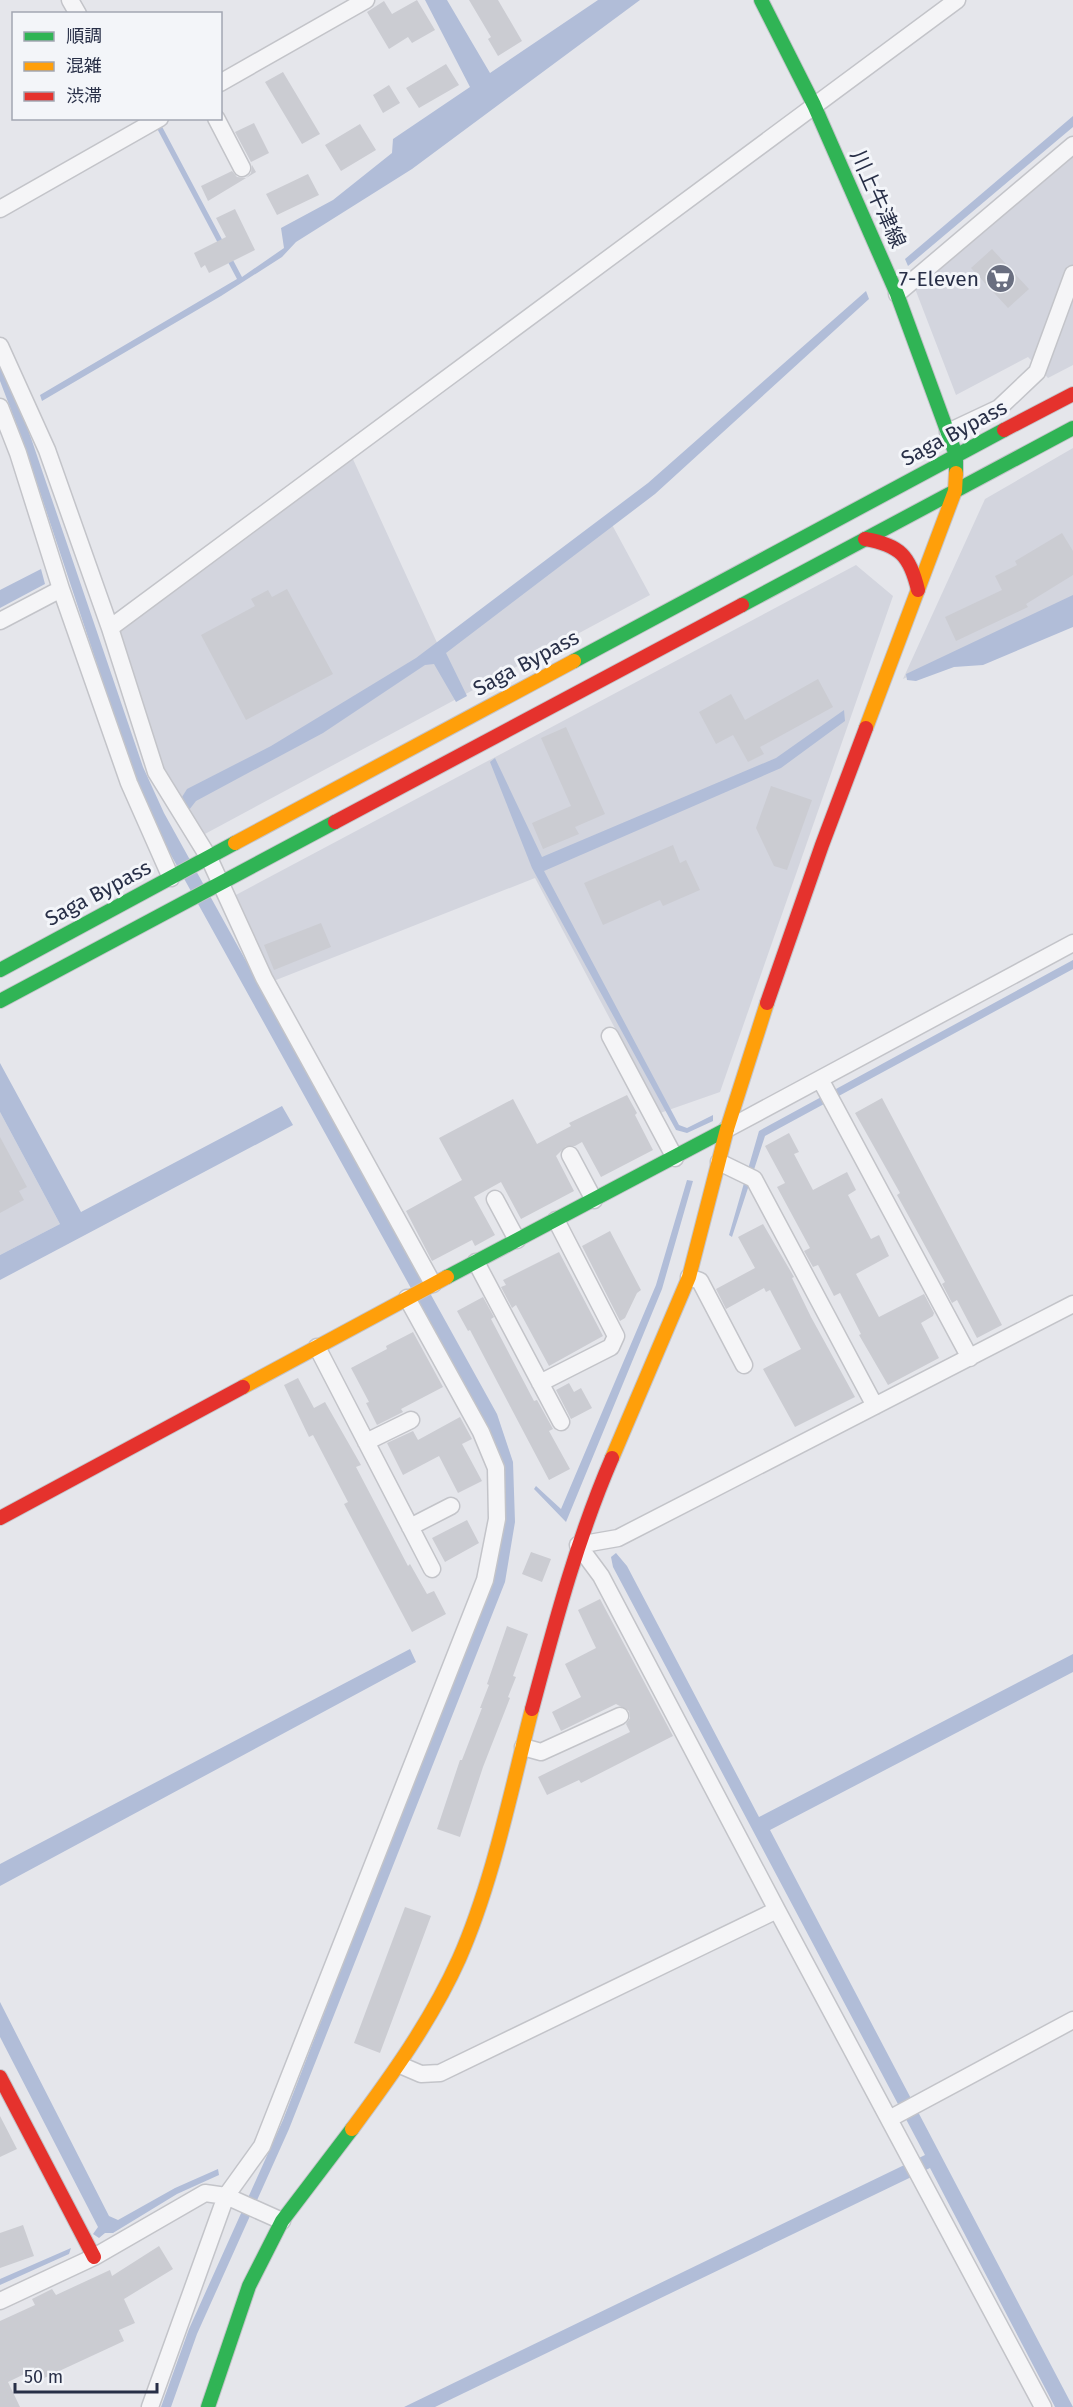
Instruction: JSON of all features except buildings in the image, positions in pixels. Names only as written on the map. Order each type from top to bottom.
[{"type":"main road","name":"川上牛津線","points":[[761,0],[814,105],[897,294],[956,455]]},
{"type":"main road","name":"Saga Bypass","points":[[0,970],[1073,394]]},
{"type":"main road","points":[[0,1000],[1073,428]]},
{"type":"main road","points":[[208,2407],[249,2286],[282,2221],[400,2065],[431,2013],[459,1958],[487,1879],[560,1603],[589,1511],[689,1277],[727,1129],[760,1023],[822,845],[955,491],[956,455]]},
{"type":"main road","points":[[865,539],[883,541],[903,551],[914,572],[918,590]]},
{"type":"main road","points":[[0,1518],[433,1284],[727,1129]]},
{"type":"main road","points":[[0,2077],[94,2257]]},
{"type":"street","points":[[222,83],[366,0]]},
{"type":"street","points":[[110,628],[957,0]]},
{"type":"street","points":[[217,120],[242,168]]},
{"type":"street","points":[[0,208],[142,123]]},
{"type":"street","points":[[897,294],[1073,145]]},
{"type":"street","points":[[948,432],[999,408],[1037,372],[1073,274]]},
{"type":"street","points":[[0,346],[47,450],[110,628],[156,772],[218,883],[264,978],[433,1284]]},
{"type":"street","points":[[0,407],[18,453],[61,589],[129,783],[173,877]]},
{"type":"street","points":[[0,621],[61,589]]},
{"type":"street","points":[[727,1129],[1073,943]]},
{"type":"street","points":[[610,1036],[675,1158]]},
{"type":"street","points":[[820,1079],[970,1358]]},
{"type":"street","points":[[570,1155],[594,1200]]},
{"type":"street","points":[[719,1162],[754,1179],[875,1406]]},
{"type":"street","points":[[495,1198],[517,1240]]},
{"type":"street","points":[[540,1383],[611,1347],[616,1336],[555,1220]]},
{"type":"street","points":[[476,1262],[561,1422]]},
{"type":"street","points":[[689,1277],[699,1281],[744,1365]]},
{"type":"street","points":[[150,2407],[233,2199],[262,2145],[485,1580],[497,1519],[496,1468],[482,1431],[407,1298]]},
{"type":"street","points":[[1043,2407],[601,1576],[578,1545],[618,1538],[1073,1304]]},
{"type":"street","points":[[317,1347],[432,1569]]},
{"type":"street","points":[[366,1442],[411,1420]]},
{"type":"street","points":[[410,1527],[451,1506]]},
{"type":"street","points":[[523,1747],[541,1752],[620,1716]]},
{"type":"street","points":[[400,2065],[421,2074],[440,2073],[777,1910]]},
{"type":"street","points":[[889,2119],[1073,2020]]},
{"type":"street","points":[[0,2301],[94,2257],[205,2193],[233,2199],[282,2221]]},
{"type":"shaded area","points":[[1073,155],[1073,365],[1048,378],[1028,357],[956,395],[914,286]]},
{"type":"shaded area","points":[[1073,448],[1073,599],[903,679],[985,499]]},
{"type":"shaded area","points":[[352,457],[439,647],[610,521],[650,595],[203,835],[164,773],[120,630]]},
{"type":"shaded area","points":[[856,565],[893,596],[720,1092],[660,1113],[535,878],[271,982],[234,896]]},
{"type":"shaded area","points":[[0,1112],[60,1224],[0,1255]]},
{"type":"water","points":[[425,0],[447,0],[490,73],[598,0],[640,0],[412,169],[296,242],[282,257],[221,296],[42,401],[40,395],[237,279],[153,120],[159,120],[242,277],[284,248],[281,228],[333,200],[392,153],[393,139],[470,87]]},
{"type":"water","points":[[1073,116],[1073,127],[908,266],[905,259]]},
{"type":"water","points":[[866,291],[869,299],[655,494],[446,653],[467,696],[456,702],[434,664],[425,665],[323,733],[196,801],[189,810],[182,797],[187,789],[271,746],[416,658],[648,483]]},
{"type":"water","points":[[0,360],[12,385],[31,438],[143,767],[164,813],[497,1414],[513,1462],[515,1522],[505,1582],[289,2129],[197,2334],[171,2407],[161,2407],[189,2329],[283,2120],[492,1578],[501,1462],[484,1420],[151,819],[133,773],[24,444],[0,381]]},
{"type":"water","points":[[41,569],[45,584],[0,608],[0,590]]},
{"type":"water","points":[[1073,595],[1073,627],[983,665],[954,667],[916,681],[907,680],[906,674]]},
{"type":"water","points":[[844,710],[845,721],[781,768],[544,871],[679,1125],[687,1128],[713,1115],[713,1121],[687,1133],[676,1130],[532,868],[490,762],[495,758],[542,857],[776,758]]},
{"type":"water","points":[[1073,960],[1073,969],[765,1136],[732,1237],[729,1235],[759,1131]]},
{"type":"water","points":[[0,1063],[81,1212],[282,1106],[293,1125],[0,1280],[0,1255],[60,1224],[0,1112]]},
{"type":"water","points":[[687,1180],[693,1181],[662,1289],[566,1522],[534,1489],[536,1486],[561,1509],[656,1285]]},
{"type":"water","points":[[616,1553],[627,1566],[759,1817],[1073,1654],[1073,1672],[770,1830],[1073,2407],[1055,2407],[930,2168],[435,2407],[404,2407],[925,2155],[613,1567],[611,1557]]},
{"type":"water","points":[[410,1649],[416,1662],[0,1886],[0,1864]]},
{"type":"water","points":[[0,2002],[109,2216],[118,2220],[175,2188],[218,2169],[219,2175],[177,2194],[113,2233],[105,2233],[99,2238],[93,2234],[98,2227],[0,2037]]},
{"type":"water","points":[[71,2248],[69,2254],[0,2285],[0,2279]]},
{"type":"traffic: fast","points":[[761,0],[814,105],[897,294],[956,455],[956,473]]},
{"type":"traffic: fast","points":[[742,605],[1073,428]]},
{"type":"traffic: fast","points":[[574,661],[1004,430]]},
{"type":"traffic: fast","points":[[0,1001],[335,822]]},
{"type":"traffic: fast","points":[[0,970],[235,843]]},
{"type":"traffic: fast","points":[[447,1277],[727,1129]]},
{"type":"traffic: fast","points":[[208,2407],[249,2286],[282,2221],[352,2129]]},
{"type":"traffic: slow","points":[[866,728],[955,491],[956,473]]},
{"type":"traffic: slow","points":[[235,843],[574,661]]},
{"type":"traffic: slow","points":[[612,1458],[689,1277],[727,1129],[767,1003]]},
{"type":"traffic: slow","points":[[243,1387],[447,1277]]},
{"type":"traffic: slow","points":[[352,2129],[423,2026],[459,1959],[492,1867],[532,1709]]},
{"type":"traffic: jam","points":[[1004,430],[1073,394]]},
{"type":"traffic: jam","points":[[865,539],[887,545],[902,554],[911,569],[918,590]]},
{"type":"traffic: jam","points":[[335,822],[742,605]]},
{"type":"traffic: jam","points":[[767,1003],[866,728]]},
{"type":"traffic: jam","points":[[0,1518],[243,1387]]},
{"type":"traffic: jam","points":[[532,1709],[577,1550],[612,1458]]},
{"type":"traffic: jam","points":[[0,2077],[94,2257]]},
{"type":"place","name":"7-Eleven","points":[[1000,279]]}]
